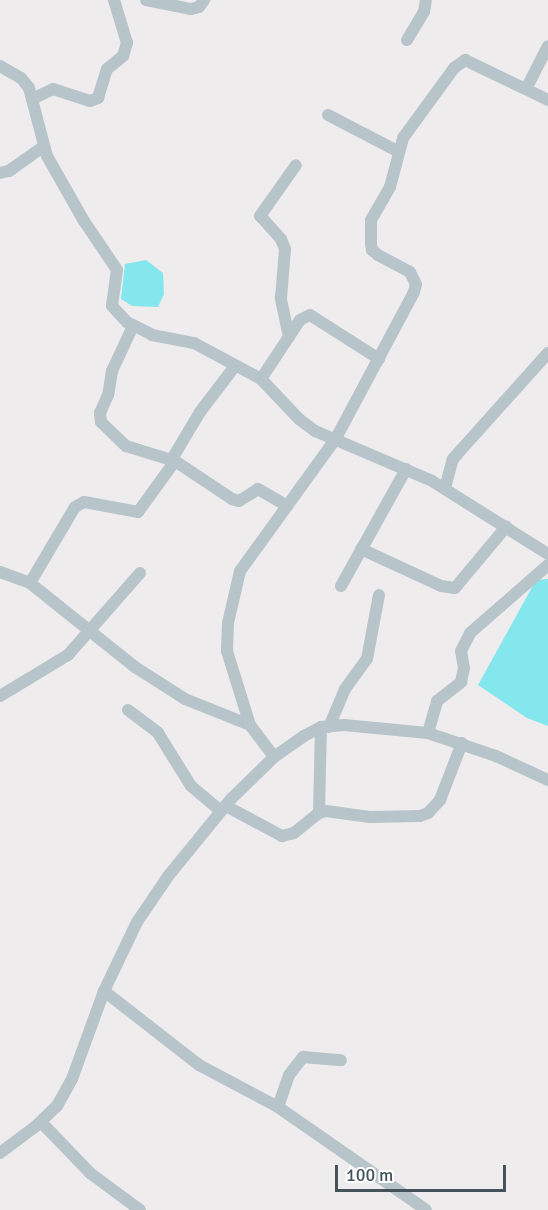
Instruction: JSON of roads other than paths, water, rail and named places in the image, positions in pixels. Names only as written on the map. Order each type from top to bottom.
[{"type":"street","points":[[34,98],[53,89],[90,101],[98,98],[107,69],[123,56],[127,43],[114,0]]},
{"type":"street","points":[[147,0],[191,9],[199,7],[204,0]]},
{"type":"street","points":[[407,40],[424,12],[426,0]]},
{"type":"street","points":[[526,89],[548,46]]},
{"type":"street","points":[[274,756],[250,724],[227,651],[228,623],[240,571],[335,440],[401,319],[416,284],[410,272],[378,255],[372,250],[371,244],[372,220],[390,187],[403,138],[459,62],[474,63],[548,100]]},
{"type":"street","points":[[0,66],[21,78],[34,98],[36,151],[117,270],[111,297],[112,306],[133,326],[152,335],[194,343],[261,379],[299,419],[335,440],[406,469],[445,488],[548,554]]},
{"type":"street","points":[[328,115],[399,152]]},
{"type":"street","points":[[0,173],[9,171],[36,151]]},
{"type":"street","points":[[289,337],[281,298],[285,249],[280,239],[260,216],[296,165]]},
{"type":"street","points":[[261,379],[300,320],[310,315],[379,359]]},
{"type":"street","points":[[133,326],[112,371],[108,395],[100,413],[100,422],[126,446],[173,460],[232,499],[238,501],[258,489],[288,506]]},
{"type":"street","points":[[445,488],[453,459],[548,353]]},
{"type":"street","points":[[30,583],[75,507],[84,502],[138,512],[173,460],[200,412],[235,366]]},
{"type":"street","points":[[341,586],[406,469]]},
{"type":"street","points":[[362,549],[441,586],[455,588],[506,527]]},
{"type":"street","points":[[428,734],[437,701],[461,682],[464,668],[461,651],[470,633],[548,566]]},
{"type":"street","points":[[0,572],[30,583],[135,667],[185,699],[250,724]]},
{"type":"street","points":[[0,696],[62,661],[140,573]]},
{"type":"street","points":[[319,813],[325,727],[345,689],[367,659],[379,595]]},
{"type":"street","points":[[128,710],[158,733],[191,786],[223,809],[282,836],[294,834],[319,813],[410,818],[428,813],[446,789],[462,743]]},
{"type":"street","points":[[0,1153],[41,1122],[57,1106],[72,1079],[104,991],[137,922],[169,875],[223,809],[274,756],[325,727],[344,725],[428,734],[462,743],[548,780]]},
{"type":"street","points":[[104,991],[198,1065],[278,1107],[426,1210]]},
{"type":"street","points":[[278,1107],[289,1075],[303,1057],[341,1060]]},
{"type":"street","points":[[41,1122],[90,1173],[141,1210]]},
{"type":"water","points":[[146,260],[163,273],[164,294],[158,307],[132,306],[121,299],[125,264]]},
{"type":"water","points":[[548,579],[548,726],[527,718],[478,685],[536,580]]}]
